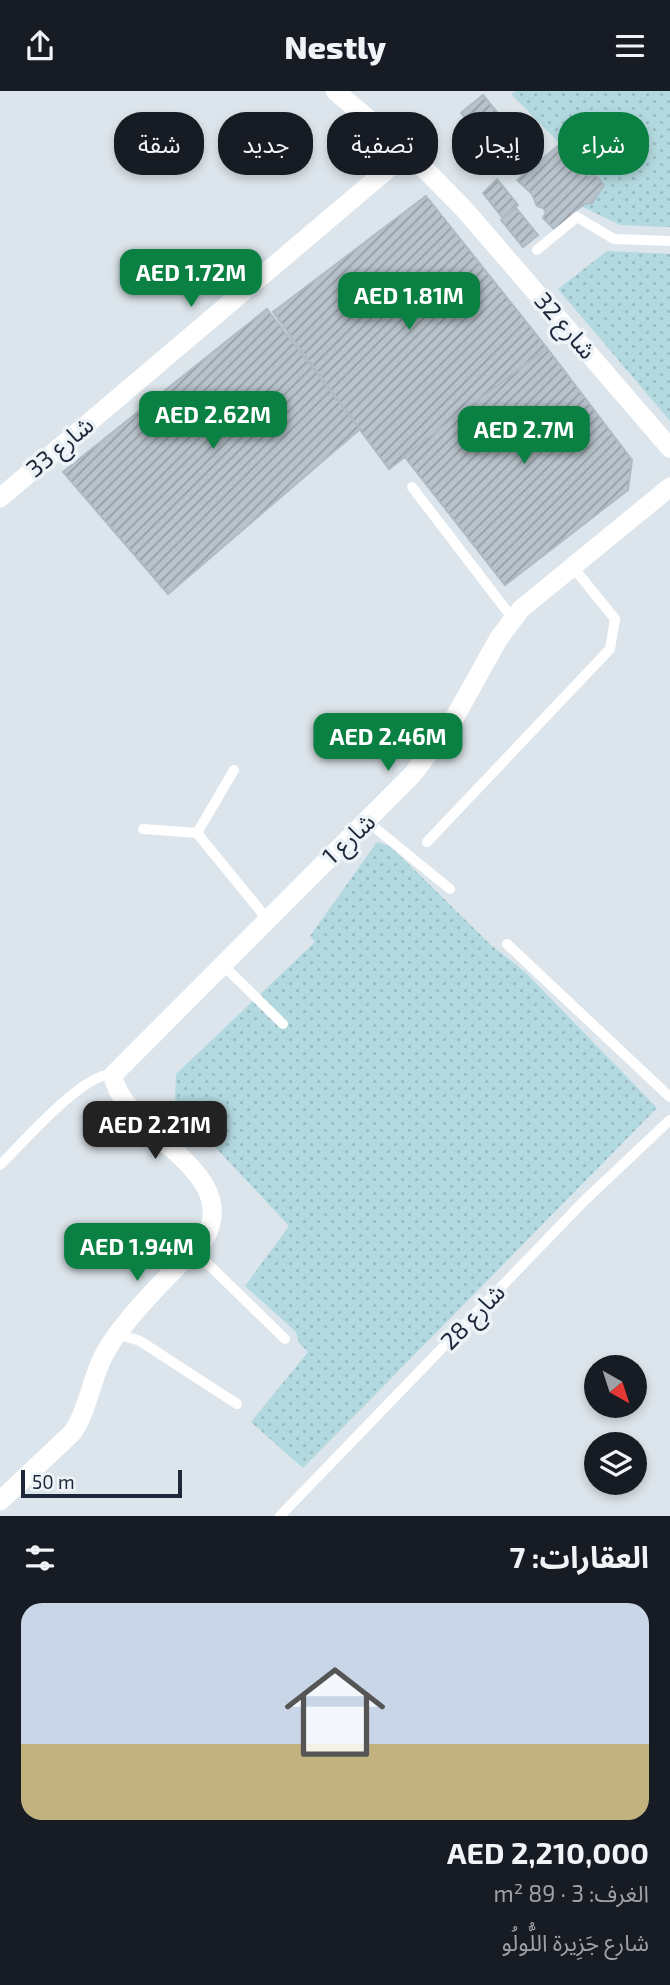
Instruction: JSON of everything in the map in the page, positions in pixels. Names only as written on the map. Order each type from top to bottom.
[{"type":"street","name":"شارع 32","points":[[335,91],[360,112]]},
{"type":"street","name":"شارع 33","points":[[2,493],[381,175]]},
{"type":"street","name":"شارع 32","points":[[431,175],[464,209],[670,448]]},
{"type":"street","name":"شارع 1","points":[[113,1075],[267,919],[368,822],[433,750],[513,619],[670,487]]},
{"type":"street","points":[[0,1501],[73,1432],[84,1411],[97,1368],[118,1334],[204,1240],[213,1221],[209,1190],[119,1095],[113,1075]]},
{"type":"lane","points":[[537,250],[577,217],[614,239],[670,241]]},
{"type":"lane","points":[[412,487],[513,619]]},
{"type":"lane","points":[[427,842],[610,649],[615,619],[573,567]]},
{"type":"lane","points":[[197,833],[234,770]]},
{"type":"lane","points":[[368,822],[450,890]]},
{"type":"lane","points":[[143,829],[197,833],[267,919]]},
{"type":"lane","points":[[507,944],[670,1097]]},
{"type":"lane","points":[[222,964],[283,1024]]},
{"type":"lane","name":"شارع 1","points":[[0,1165],[72,1095],[105,1073],[113,1075]]},
{"type":"lane","name":"شارع 28","points":[[280,1516],[584,1201],[670,1121]]},
{"type":"lane","points":[[186,1259],[195,1256],[208,1263],[285,1339]]},
{"type":"lane","points":[[118,1334],[140,1341],[237,1404]]},
{"type":"shaded area","points":[[516,91],[670,91],[670,227],[620,225],[581,206],[592,202],[604,185],[595,175],[649,175],[649,112],[558,112],[558,142],[544,127],[544,112],[529,112],[511,94]]},
{"type":"shaded area","points":[[607,251],[670,254],[670,421],[558,289]]},
{"type":"shaded area","points":[[377,842],[390,846],[491,945],[525,972],[657,1108],[303,1468],[251,1422],[308,1352],[299,1343],[296,1332],[245,1286],[289,1226],[175,1104],[176,1074],[315,942],[310,936]]},
{"type":"building","points":[[483,95],[497,112],[462,112]]},
{"type":"building","points":[[558,146],[558,175],[588,175],[588,179],[596,175],[604,185],[592,203],[585,204],[572,213],[571,219],[554,229],[543,218],[546,212],[543,208],[537,206],[532,194],[517,180],[523,175],[544,175],[544,158]]},
{"type":"building","points":[[497,179],[518,205],[502,217],[483,193]]},
{"type":"building","points":[[426,196],[547,348],[389,469],[273,312]]},
{"type":"building","points":[[516,208],[538,235],[523,247],[501,220]]},
{"type":"building","points":[[267,309],[360,429],[168,594],[63,472]]},
{"type":"building","points":[[547,348],[632,460],[628,490],[505,585],[404,456]]}]
